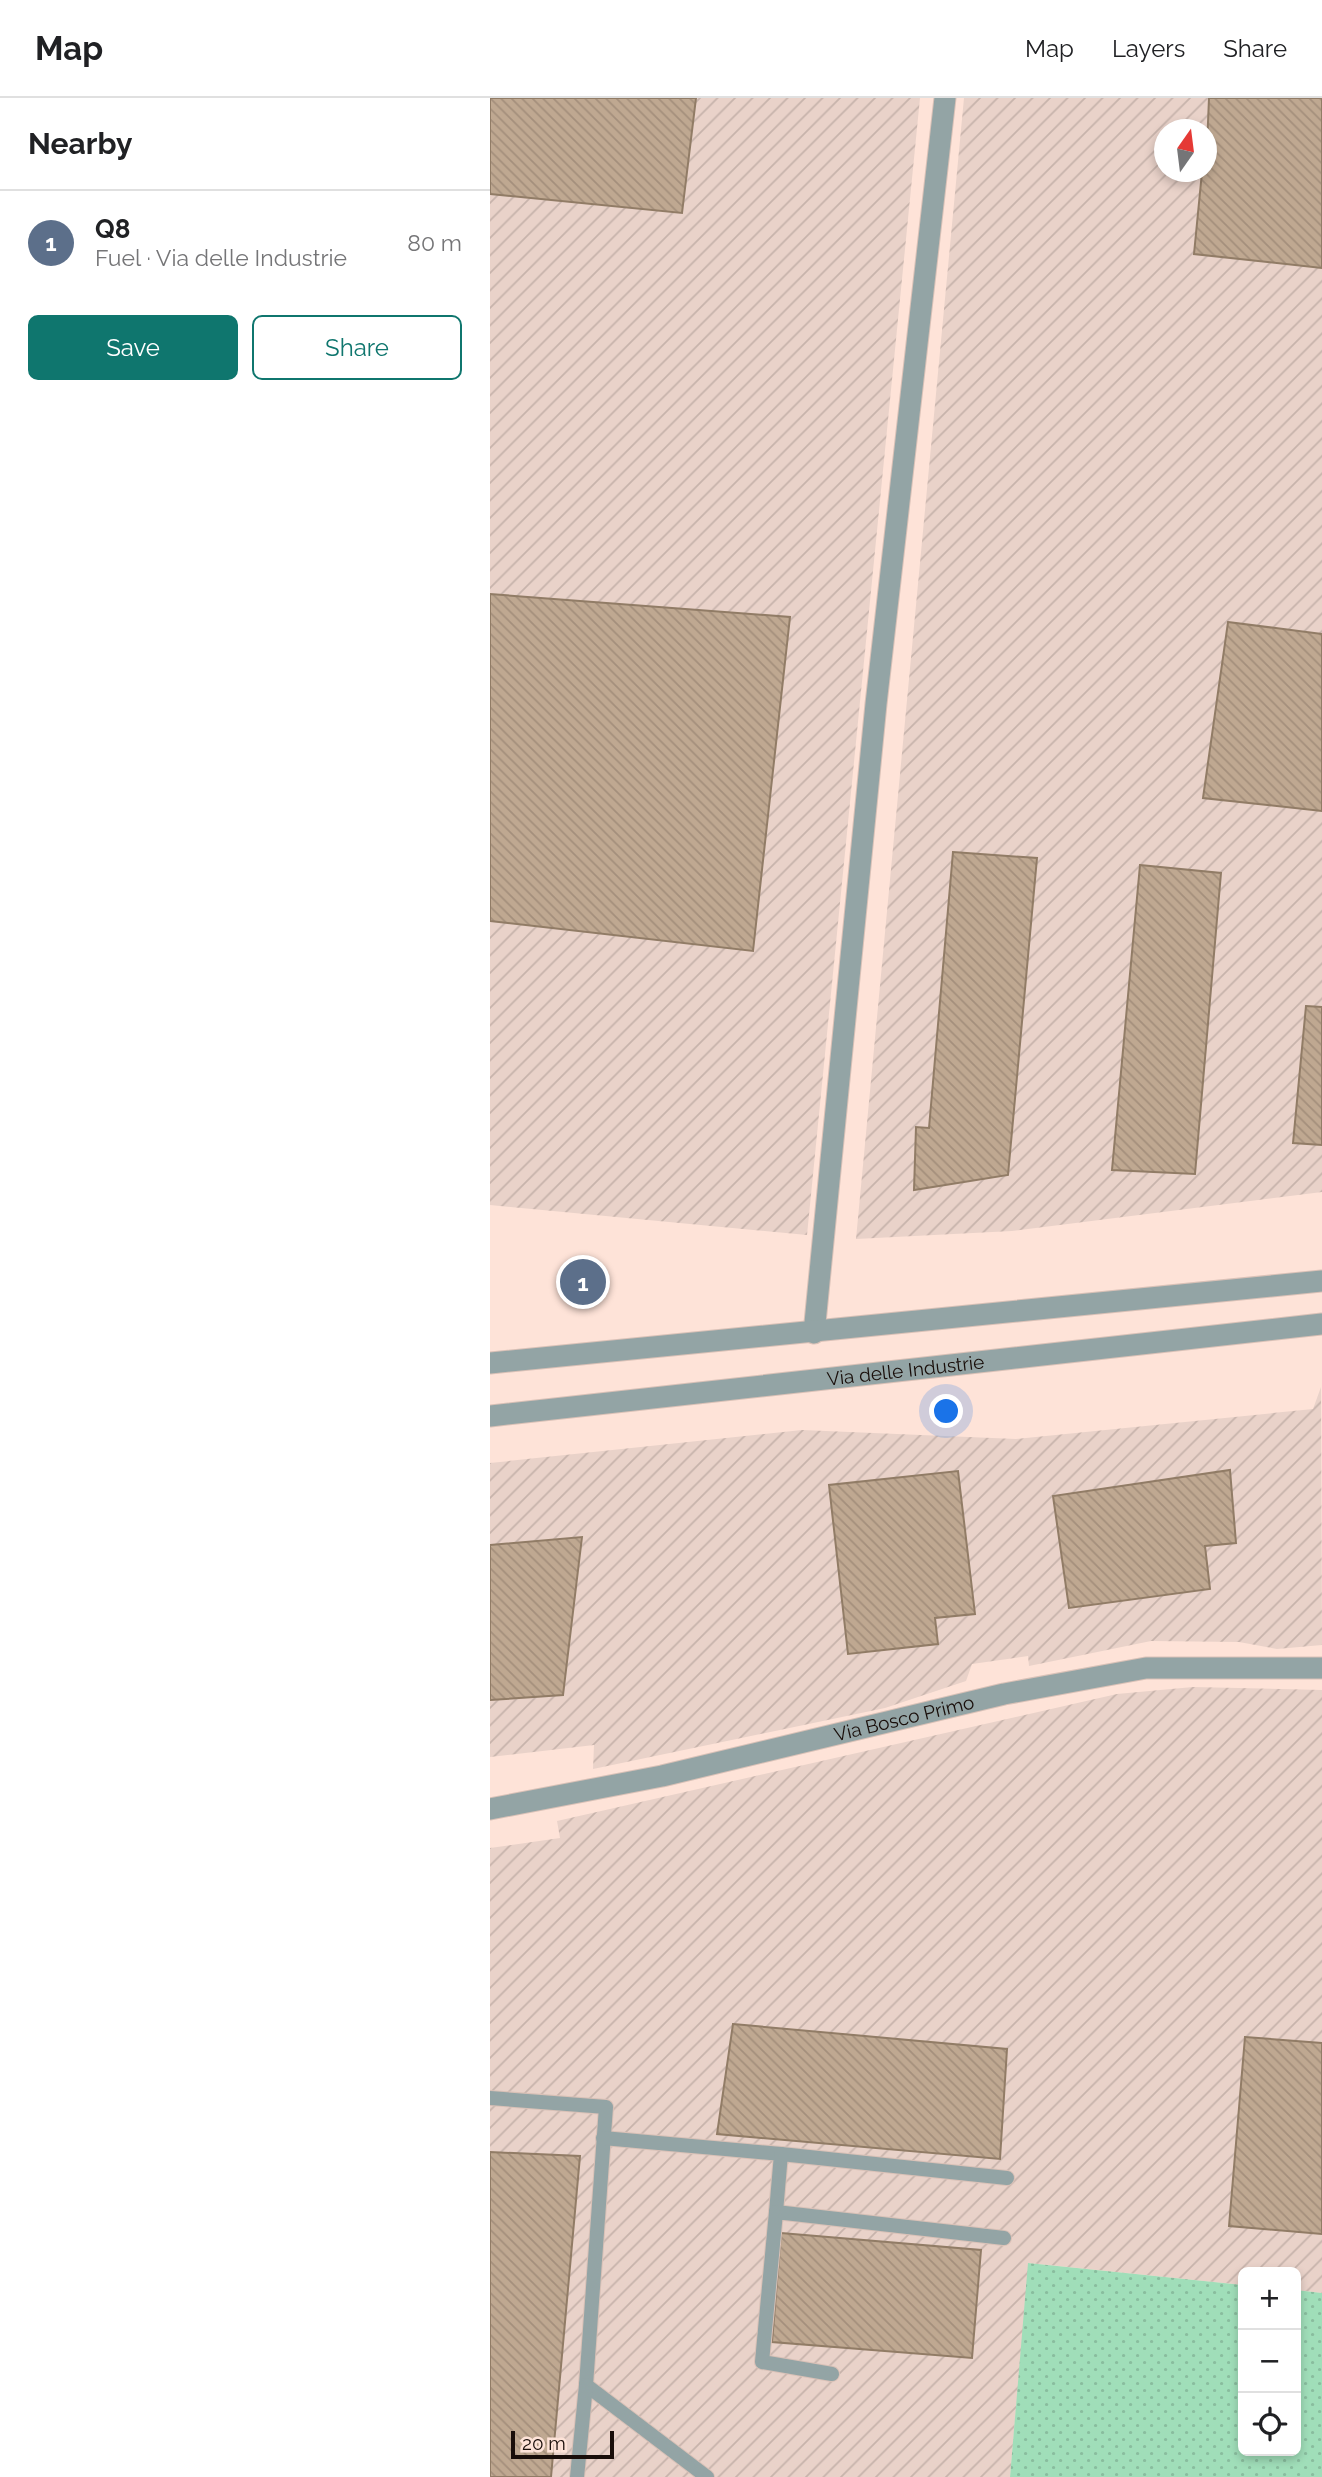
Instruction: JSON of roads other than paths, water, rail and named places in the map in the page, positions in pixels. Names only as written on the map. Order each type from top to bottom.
[{"type":"street","points":[[814,1333],[876,704],[944,98]]},
{"type":"street","points":[[490,1363],[1322,1281]]},
{"type":"street","name":"Via delle Industrie","points":[[490,1416],[1322,1324]]},
{"type":"street","name":"Via Bosco Primo","points":[[490,1809],[662,1776],[1004,1694],[1146,1668],[1322,1668]]},
{"type":"lane","points":[[490,2098],[606,2107],[577,2477]]},
{"type":"lane","points":[[603,2138],[1007,2178]]},
{"type":"lane","points":[[781,2154],[762,2362],[832,2374]]},
{"type":"lane","points":[[776,2212],[1004,2238]]},
{"type":"lane","points":[[586,2385],[707,2477]]},
{"type":"place","name":"Q8","points":[[583,1282]]}]
